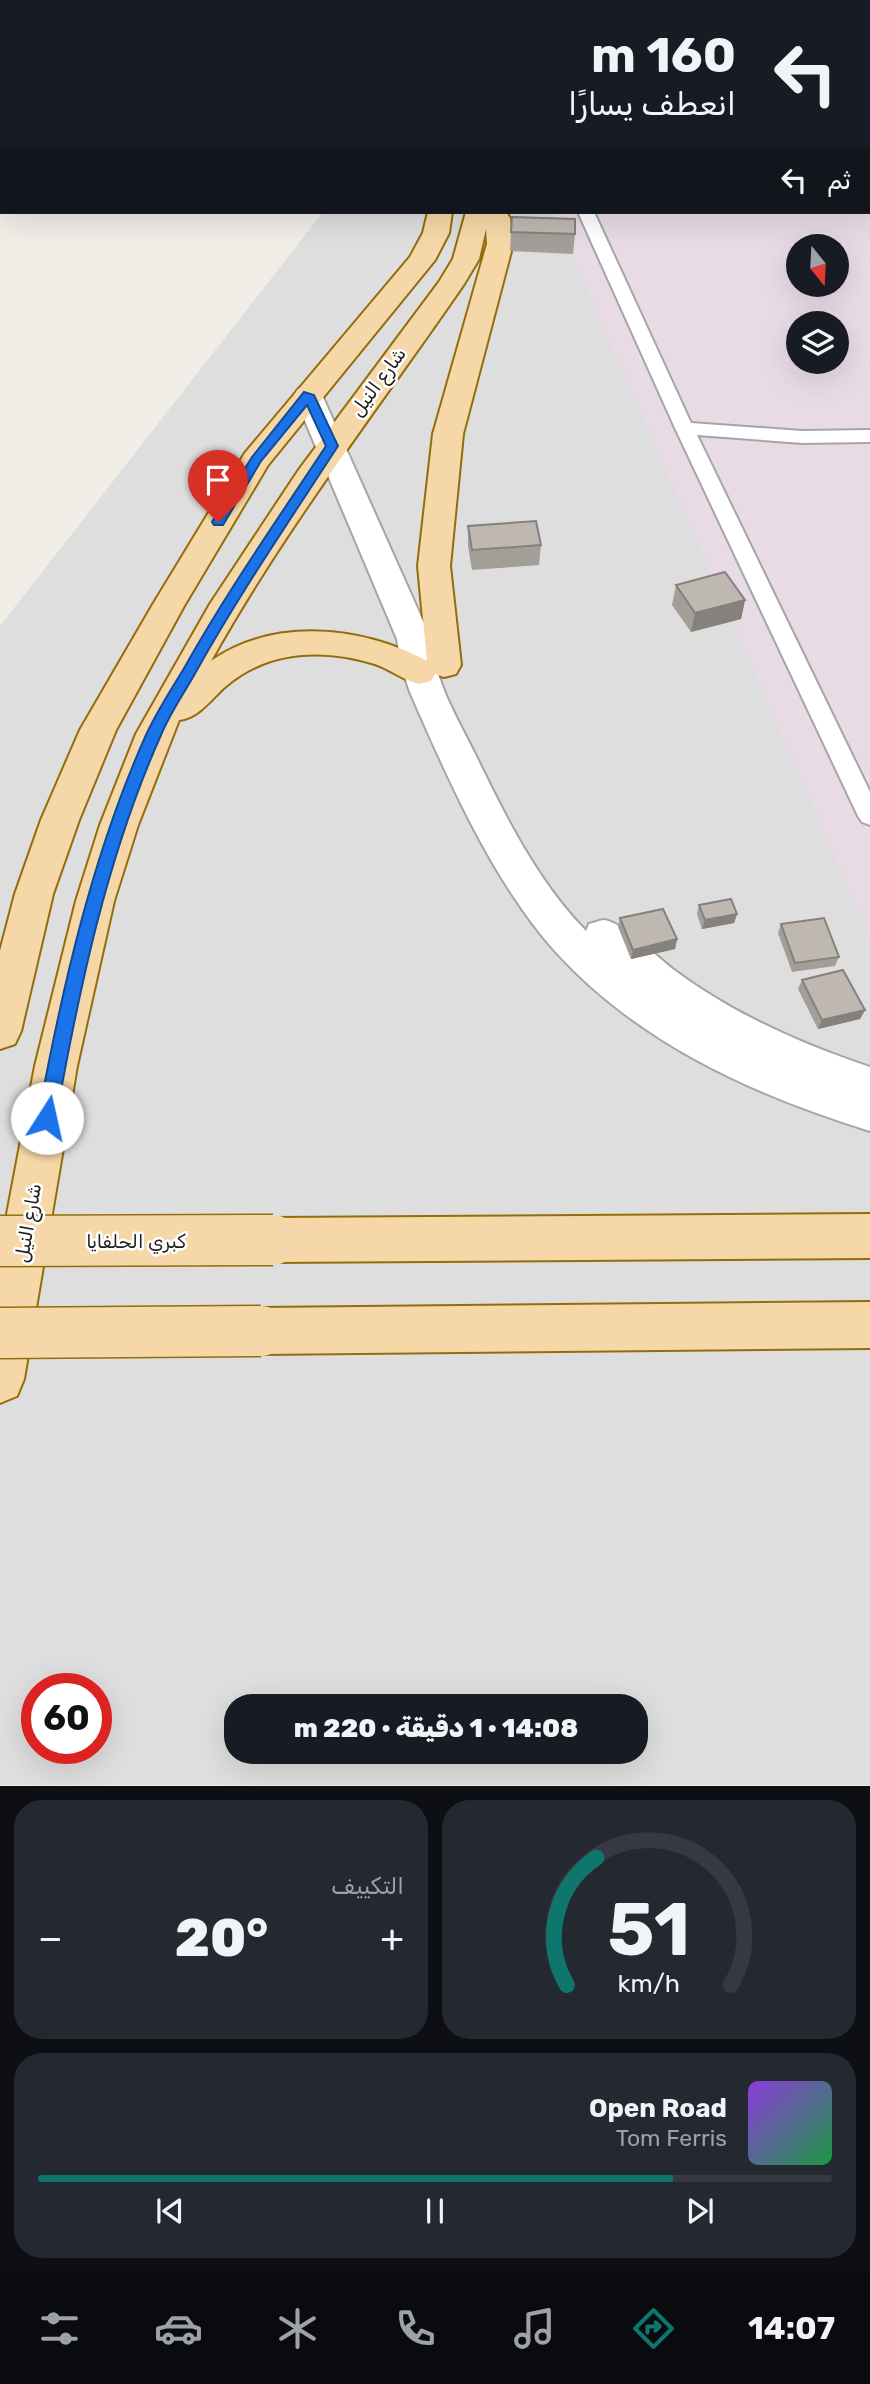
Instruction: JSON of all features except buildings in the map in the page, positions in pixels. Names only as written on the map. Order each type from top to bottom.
[{"type":"main road","name":"شارع النيل","points":[[0,1031],[34,894],[60,820],[98,730],[168,606],[256,460],[422,260],[436,233],[440,214]]},
{"type":"main road","name":"شارع النيل","points":[[0,1379],[57,1066],[86,939],[118,825],[154,734],[222,612],[332,446],[451,284],[466,259],[477,214]]},
{"type":"main road","points":[[154,734],[214,676],[248,654],[284,646],[333,644],[426,659],[448,435],[500,244],[495,214]]},
{"type":"main road","name":"كبري الحلفايا","points":[[0,1241],[870,1236]]},
{"type":"main road","points":[[0,1332],[870,1325]]},
{"type":"street","points":[[308,395],[426,659],[491,826],[519,872],[570,940],[628,994],[718,1051],[778,1081],[823,1099],[870,1112]]},
{"type":"street","points":[[426,659],[512,816],[541,862],[592,926],[647,974],[703,1012],[792,1056],[870,1086]]},
{"type":"lane","points":[[587,214],[684,428],[870,816]]},
{"type":"lane","points":[[684,428],[802,437],[870,436]]},
{"type":"shaded area","points":[[321,214],[870,214],[870,1785],[0,1785],[0,626]]},
{"type":"shaded area","points":[[554,214],[870,214],[870,937]]},
{"type":"route","points":[[47,1118],[95,901],[118,825],[154,734],[222,612],[332,446],[308,395],[256,460],[218,522]]}]
